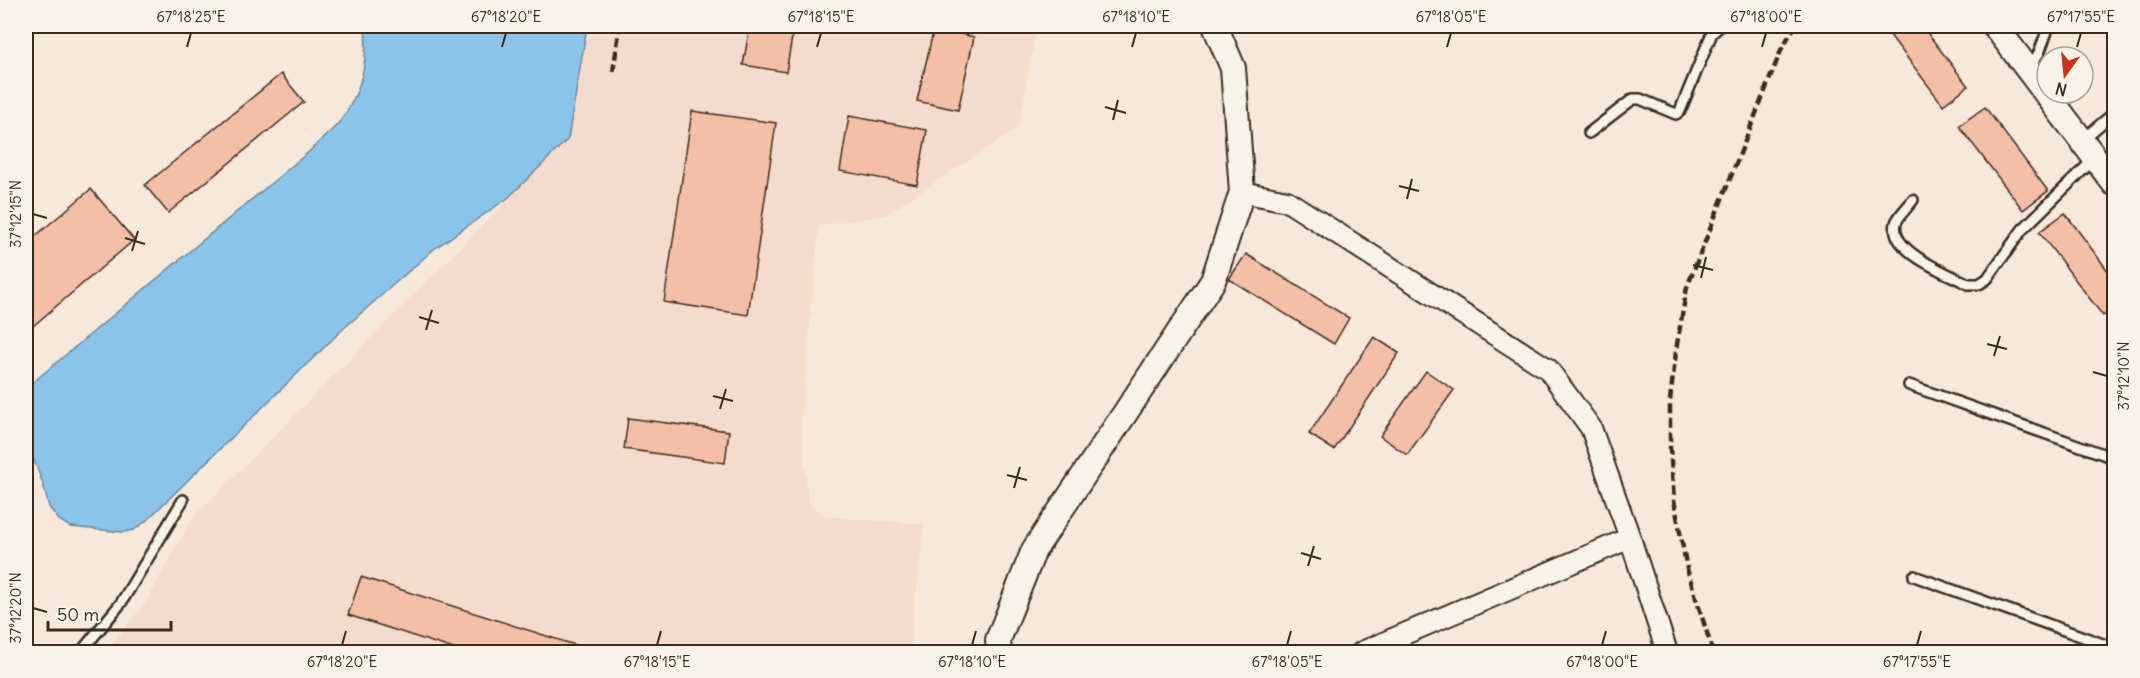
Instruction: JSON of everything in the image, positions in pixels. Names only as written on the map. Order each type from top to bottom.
[{"type":"street","points":[[999,652],[998,640],[1034,550],[1213,282],[1242,192],[1233,68],[1215,26]]},
{"type":"street","points":[[1995,26],[2115,183]]},
{"type":"street","points":[[1242,192],[1287,201],[1548,369],[1592,428],[1667,652]]},
{"type":"street","points":[[1362,652],[1630,538]]},
{"type":"lane","points":[[1589,133],[1633,99],[1676,114],[1680,111],[1712,33],[1720,26]]},
{"type":"lane","points":[[2027,69],[2039,53],[2049,26]]},
{"type":"lane","points":[[1913,200],[1896,222],[1896,237],[1908,252],[1968,284],[1979,284],[1987,279],[2022,230],[2115,113]]},
{"type":"lane","points":[[1909,385],[2115,458]]},
{"type":"lane","points":[[81,652],[121,603],[183,500]]},
{"type":"lane","points":[[1914,576],[2115,648]]},
{"type":"shaded area","points":[[587,26],[1037,26],[1018,128],[885,215],[819,226],[801,421],[808,503],[827,517],[924,524],[910,652],[105,652],[145,604],[192,519],[568,139]]},
{"type":"water","points":[[363,26],[587,26],[568,139],[508,198],[434,249],[343,329],[146,521],[134,530],[123,532],[70,527],[59,520],[49,507],[42,481],[26,446],[26,388],[311,150],[334,128],[354,99],[362,76],[366,40]]},
{"type":"building","points":[[750,26],[794,26],[786,72],[743,65]]},
{"type":"building","points":[[1883,26],[1922,26],[1968,86],[1943,105]]},
{"type":"building","points":[[934,28],[974,37],[958,110],[917,101]]},
{"type":"building","points":[[281,74],[304,102],[168,213],[145,185]]},
{"type":"building","points":[[1985,107],[2048,191],[2023,210],[1959,126]]},
{"type":"building","points":[[692,111],[776,123],[748,315],[664,302]]},
{"type":"building","points":[[849,116],[927,130],[917,185],[840,171]]},
{"type":"building","points":[[91,189],[134,240],[26,332],[26,244]]},
{"type":"building","points":[[2065,213],[2114,279],[2114,307],[2103,316],[2039,232]]},
{"type":"building","points":[[1246,254],[1349,318],[1334,344],[1229,279]]},
{"type":"building","points":[[1374,337],[1399,353],[1334,450],[1309,434]]},
{"type":"building","points":[[1426,371],[1454,390],[1407,455],[1380,436]]},
{"type":"building","points":[[628,418],[729,431],[725,463],[624,449]]},
{"type":"building","points":[[361,577],[597,652],[463,652],[348,615]]},
{"type":"railway","points":[[613,72],[620,26]]},
{"type":"railway","points":[[1713,652],[1687,569],[1674,500],[1670,448],[1670,400],[1677,344],[1687,287],[1782,48],[1795,26]]}]
